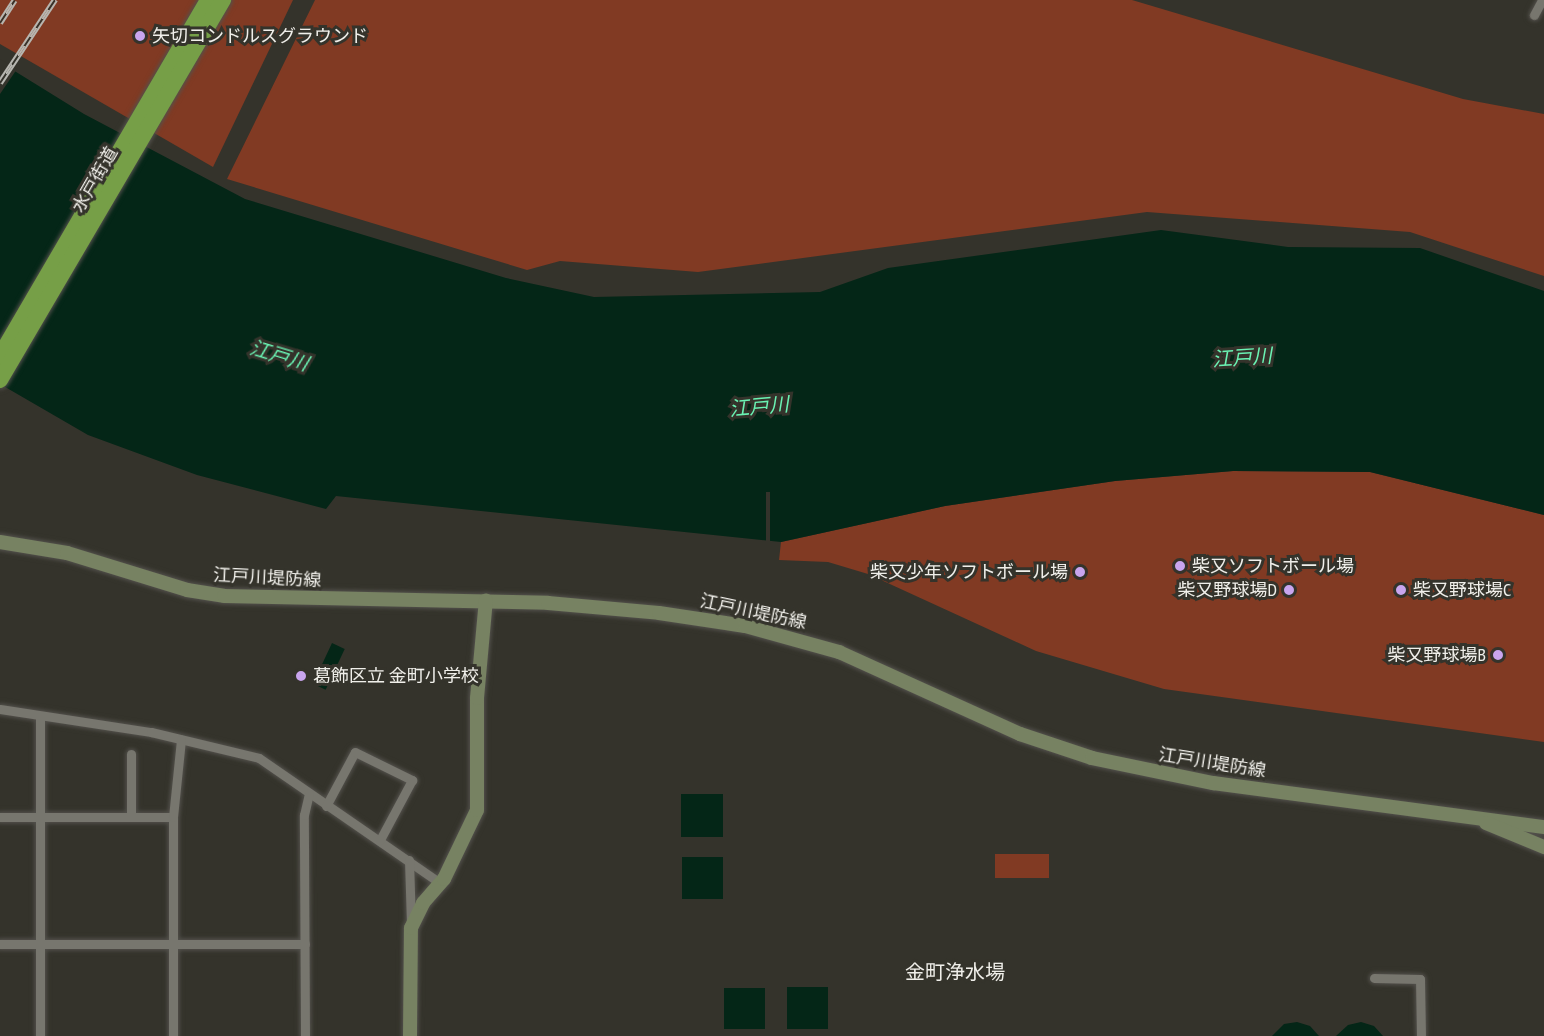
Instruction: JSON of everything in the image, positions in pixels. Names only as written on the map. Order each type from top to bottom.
[{"type":"highway","name":"水戸街道","points":[[0,356],[208,0]]},
{"type":"highway","name":"水戸街道","points":[[0,380],[223,0]]},
{"type":"main road","name":"江戸川堤防線","points":[[0,542],[67,553],[169,585],[224,596],[486,600],[659,613],[745,626],[838,652],[1020,734],[1092,758],[1213,783],[1544,827]]},
{"type":"main road","points":[[410,1036],[411,928],[423,903],[440,884],[477,810],[477,698],[486,600]]},
{"type":"main road","name":"江戸川堤防線","points":[[1479,819],[1544,847]]},
{"type":"street","points":[[1534,15],[1542,0]]},
{"type":"street","points":[[0,709],[181,739],[259,758],[326,806],[409,860],[440,884]]},
{"type":"street","points":[[40,716],[40,1036]]},
{"type":"street","points":[[172,1036],[172,816],[181,739]]},
{"type":"street","points":[[326,806],[355,752],[412,780],[380,840]]},
{"type":"street","points":[[131,754],[131,817]]},
{"type":"street","points":[[305,1036],[304,815],[309,794]]},
{"type":"street","points":[[0,817],[172,816]]},
{"type":"street","points":[[409,860],[411,928]]},
{"type":"street","points":[[0,944],[304,944]]},
{"type":"street","points":[[1374,978],[1420,979],[1421,1036]]},
{"type":"shaded area","points":[[0,0],[293,0],[213,167],[0,44]]},
{"type":"shaded area","points":[[315,0],[1132,0],[1463,99],[1544,114],[1544,276],[1410,232],[1147,212],[698,272],[560,261],[527,270],[227,179]]},
{"type":"shaded area","points":[[1233,471],[1370,472],[1544,515],[1544,742],[1164,689],[1036,651],[868,574],[828,562],[779,560],[781,542],[945,506],[1115,481]]},
{"type":"shaded area","points":[[995,854],[1049,854],[1049,878],[995,878]]},
{"type":"water","name":"江戸川","points":[[0,62],[84,114],[245,199],[506,278],[594,297],[820,292],[888,268],[1161,230],[1288,247],[1420,248],[1544,291],[1544,515],[1370,472],[1233,471],[1115,481],[945,506],[781,542],[336,496],[326,509],[197,475],[88,435],[0,384]]},
{"type":"water","points":[[332,643],[345,649],[326,690],[313,684]]},
{"type":"water","points":[[681,794],[723,794],[723,837],[681,837]]},
{"type":"water","points":[[682,857],[723,857],[723,899],[682,899]]},
{"type":"water","points":[[787,987],[828,987],[828,1029],[787,1029]]},
{"type":"water","points":[[724,988],[765,988],[765,1029],[724,1029]]},
{"type":"water","points":[[1297,1022],[1310,1026],[1319,1036],[1272,1036],[1284,1024]]},
{"type":"water","points":[[1361,1022],[1374,1026],[1383,1036],[1336,1036],[1348,1025]]},
{"type":"pier","points":[[0,59],[17,69],[0,94]]},
{"type":"pier","points":[[766,492],[770,492],[770,544],[766,544]]},
{"type":"railway","points":[[0,23],[15,0]]},
{"type":"railway","points":[[0,83],[55,0]]},
{"type":"place","name":"矢切コンドルスグラウンド","points":[[140,36]]},
{"type":"place","name":"柴又ソフトボール場","points":[[1180,566]]},
{"type":"place","name":"柴又少年ソフトボール場","points":[[1080,572]]},
{"type":"place","name":"柴又野球場D","points":[[1289,590]]},
{"type":"place","name":"柴又野球場C","points":[[1401,590]]},
{"type":"place","name":"柴又野球場B","points":[[1498,655]]},
{"type":"place","name":"葛飾区立 金町小学校","points":[[301,676]]},
{"type":"district","name":"金町浄水場","points":[[955,972]]}]
